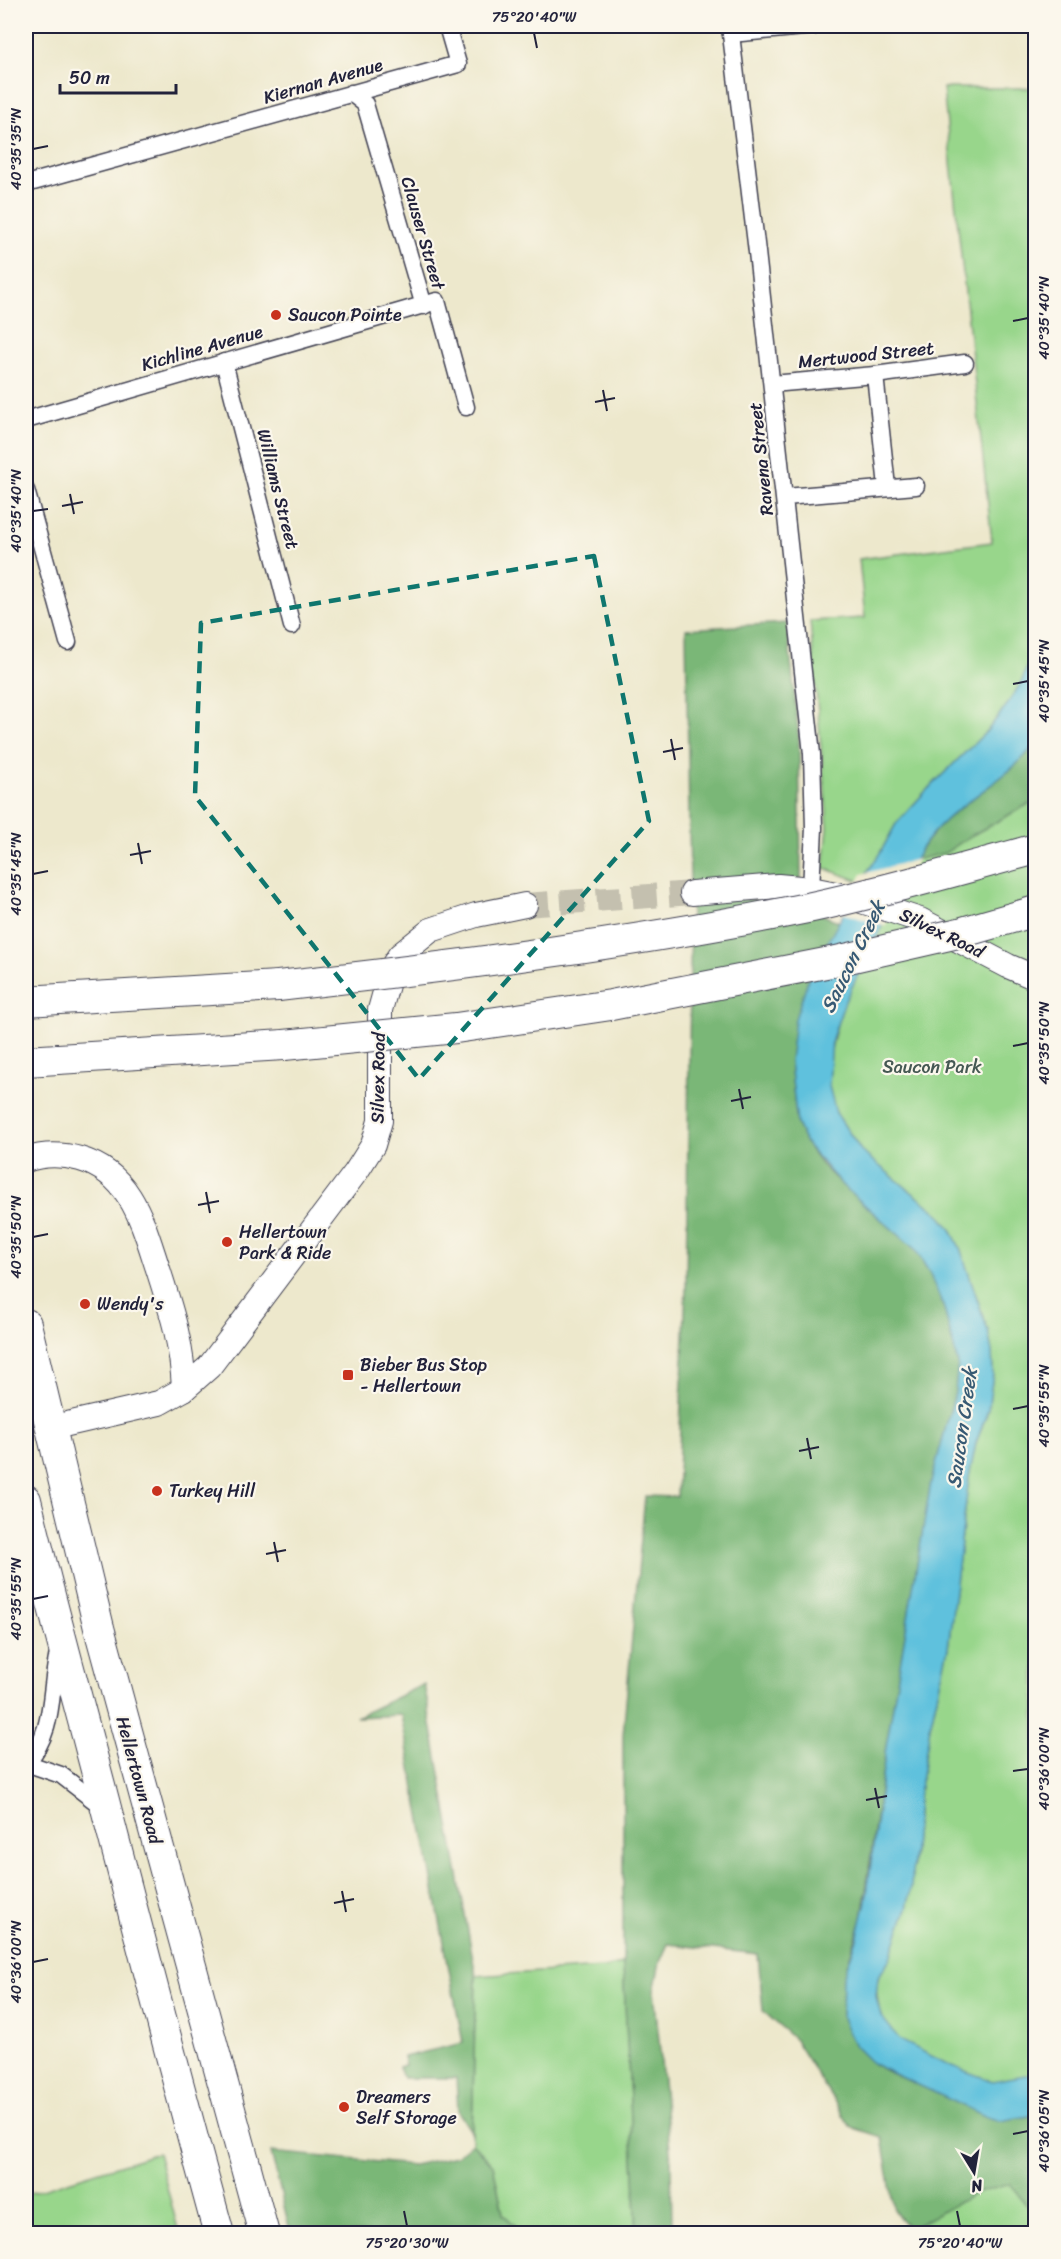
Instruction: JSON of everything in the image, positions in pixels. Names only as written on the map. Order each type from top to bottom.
[{"type":"highway","points":[[26,1001],[278,986],[450,967],[620,941],[801,909],[1035,849]]},
{"type":"highway","points":[[26,1060],[284,1046],[456,1028],[611,1005],[836,961],[963,932],[1035,911]]},
{"type":"highway","name":"Hellertown Road","points":[[26,1324],[38,1431],[99,1628],[264,2234]]},
{"type":"highway","points":[[26,1500],[61,1643],[219,2234]]},
{"type":"highway","points":[[26,1549],[48,1591]]},
{"type":"street","name":"Kiernan Avenue","points":[[26,184],[458,63],[447,26]]},
{"type":"street","points":[[731,30],[815,26]]},
{"type":"street","name":"Ravena Street","points":[[731,30],[812,754],[814,828],[811,889]]},
{"type":"street","name":"Clauser Street","points":[[351,93],[365,104],[424,306],[437,301],[465,407]]},
{"type":"street","name":"Kichline Avenue","points":[[26,420],[424,306]]},
{"type":"street","name":"Williams Street","points":[[224,362],[292,626]]},
{"type":"street","name":"Mertwood Street","points":[[772,384],[875,375],[965,363]]},
{"type":"street","points":[[875,375],[887,487]]},
{"type":"street","points":[[785,497],[916,486]]},
{"type":"street","points":[[26,490],[68,642]]},
{"type":"street","points":[[692,893],[759,887],[811,889]]},
{"type":"street","name":"Silvex Road","points":[[811,889],[846,896],[904,914],[1030,977]]},
{"type":"street","name":"Silvex Road","points":[[38,1431],[148,1406],[184,1389],[209,1367],[356,1172],[373,1145],[378,1132],[381,1108],[380,1010],[392,967],[400,955],[431,930],[454,920],[525,905]]},
{"type":"street","points":[[26,1160],[55,1156],[83,1160],[110,1174],[125,1189],[141,1219],[177,1328],[182,1353],[184,1389]]},
{"type":"street","points":[[61,1643],[54,1670],[50,1720],[42,1740],[26,1764],[61,1775],[107,1811]]},
{"type":"highlighted area","points":[[594,556],[649,821],[419,1079],[195,796],[201,623]]},
{"type":"green space","name":"Saucon Park","points":[[943,88],[1035,88],[1035,645],[1021,683],[1007,705],[987,731],[896,824],[880,853],[928,837],[945,820],[1030,752],[1035,744],[1035,2233],[911,2233],[876,1987],[878,1978],[890,1958],[907,1909],[918,1799],[930,1727],[948,1648],[969,1477],[976,1443],[988,1410],[993,1374],[992,1352],[988,1331],[960,1248],[950,1228],[939,1214],[862,1152],[836,1113],[829,1086],[830,1054],[845,1001],[897,895],[824,868],[828,827],[810,621],[865,618],[859,559],[992,542]]},
{"type":"green space","points":[[787,623],[799,739],[801,879],[690,885],[686,629]]},
{"type":"green space","points":[[1035,744],[1035,803],[1027,805],[969,837],[945,853],[915,860],[926,842],[940,826],[1005,774]]},
{"type":"green space","points":[[743,899],[796,904],[840,922],[832,937],[790,1061],[797,1124],[807,1145],[821,1164],[915,1249],[929,1272],[944,1308],[958,1364],[955,1393],[931,1483],[886,1747],[862,1919],[843,1978],[842,2018],[873,2064],[1000,2121],[1035,2115],[1035,2216],[1010,2184],[974,2194],[910,2229],[894,2211],[882,2137],[851,2127],[795,2040],[763,2011],[758,1954],[668,1944],[660,1962],[654,1991],[671,2161],[672,2233],[637,2234],[623,1964],[623,1735],[645,1496],[677,1497],[686,1287],[691,903]]},
{"type":"green space","points":[[424,1684],[476,1976],[472,2133],[458,2111],[456,2078],[403,2078],[399,2067],[405,2065],[403,2057],[463,2043],[401,1715],[356,1717]]},
{"type":"green space","points":[[623,1964],[637,2233],[523,2233],[503,2214],[493,2165],[472,2143],[476,1976],[603,1968]]},
{"type":"green space","points":[[472,2143],[493,2165],[503,2214],[523,2233],[302,2233],[289,2227],[271,2152],[413,2165],[456,2156]]},
{"type":"green space","points":[[158,2153],[179,2233],[26,2233],[26,2194]]},
{"type":"water","name":"Saucon Creek","points":[[1035,645],[1035,744],[1008,772],[946,820],[920,850],[845,1001],[832,1039],[829,1086],[836,1113],[862,1152],[939,1214],[950,1228],[960,1248],[988,1331],[992,1352],[993,1374],[988,1410],[976,1443],[969,1477],[948,1648],[930,1727],[918,1799],[911,1887],[907,1909],[890,1958],[878,1978],[876,1996],[881,2016],[900,2040],[949,2065],[992,2081],[1026,2075],[1035,2071],[1035,2115],[1000,2121],[873,2064],[855,2046],[842,2018],[843,1978],[857,1939],[866,1901],[886,1747],[931,1482],[955,1393],[958,1364],[944,1308],[929,1272],[915,1249],[842,1185],[807,1145],[797,1124],[790,1061],[795,1019],[810,974],[864,877],[896,824],[987,731],[1007,705],[1021,683]]},
{"type":"pier","points":[[918,859],[885,926],[841,913],[862,874]]},
{"type":"tunnel","points":[[525,905],[692,893]]},
{"type":"place","name":"Saucon Pointe","points":[[276,315]]},
{"type":"place","name":"Hellertown Park & Ride","points":[[227,1242]]},
{"type":"place","name":"Wendy's","points":[[85,1304]]},
{"type":"place","name":"Bieber Bus Stop - Hellertown","points":[[348,1375]]},
{"type":"place","name":"Turkey Hill","points":[[157,1491]]},
{"type":"place","name":"Dreamers Self Storage","points":[[344,2107]]}]
